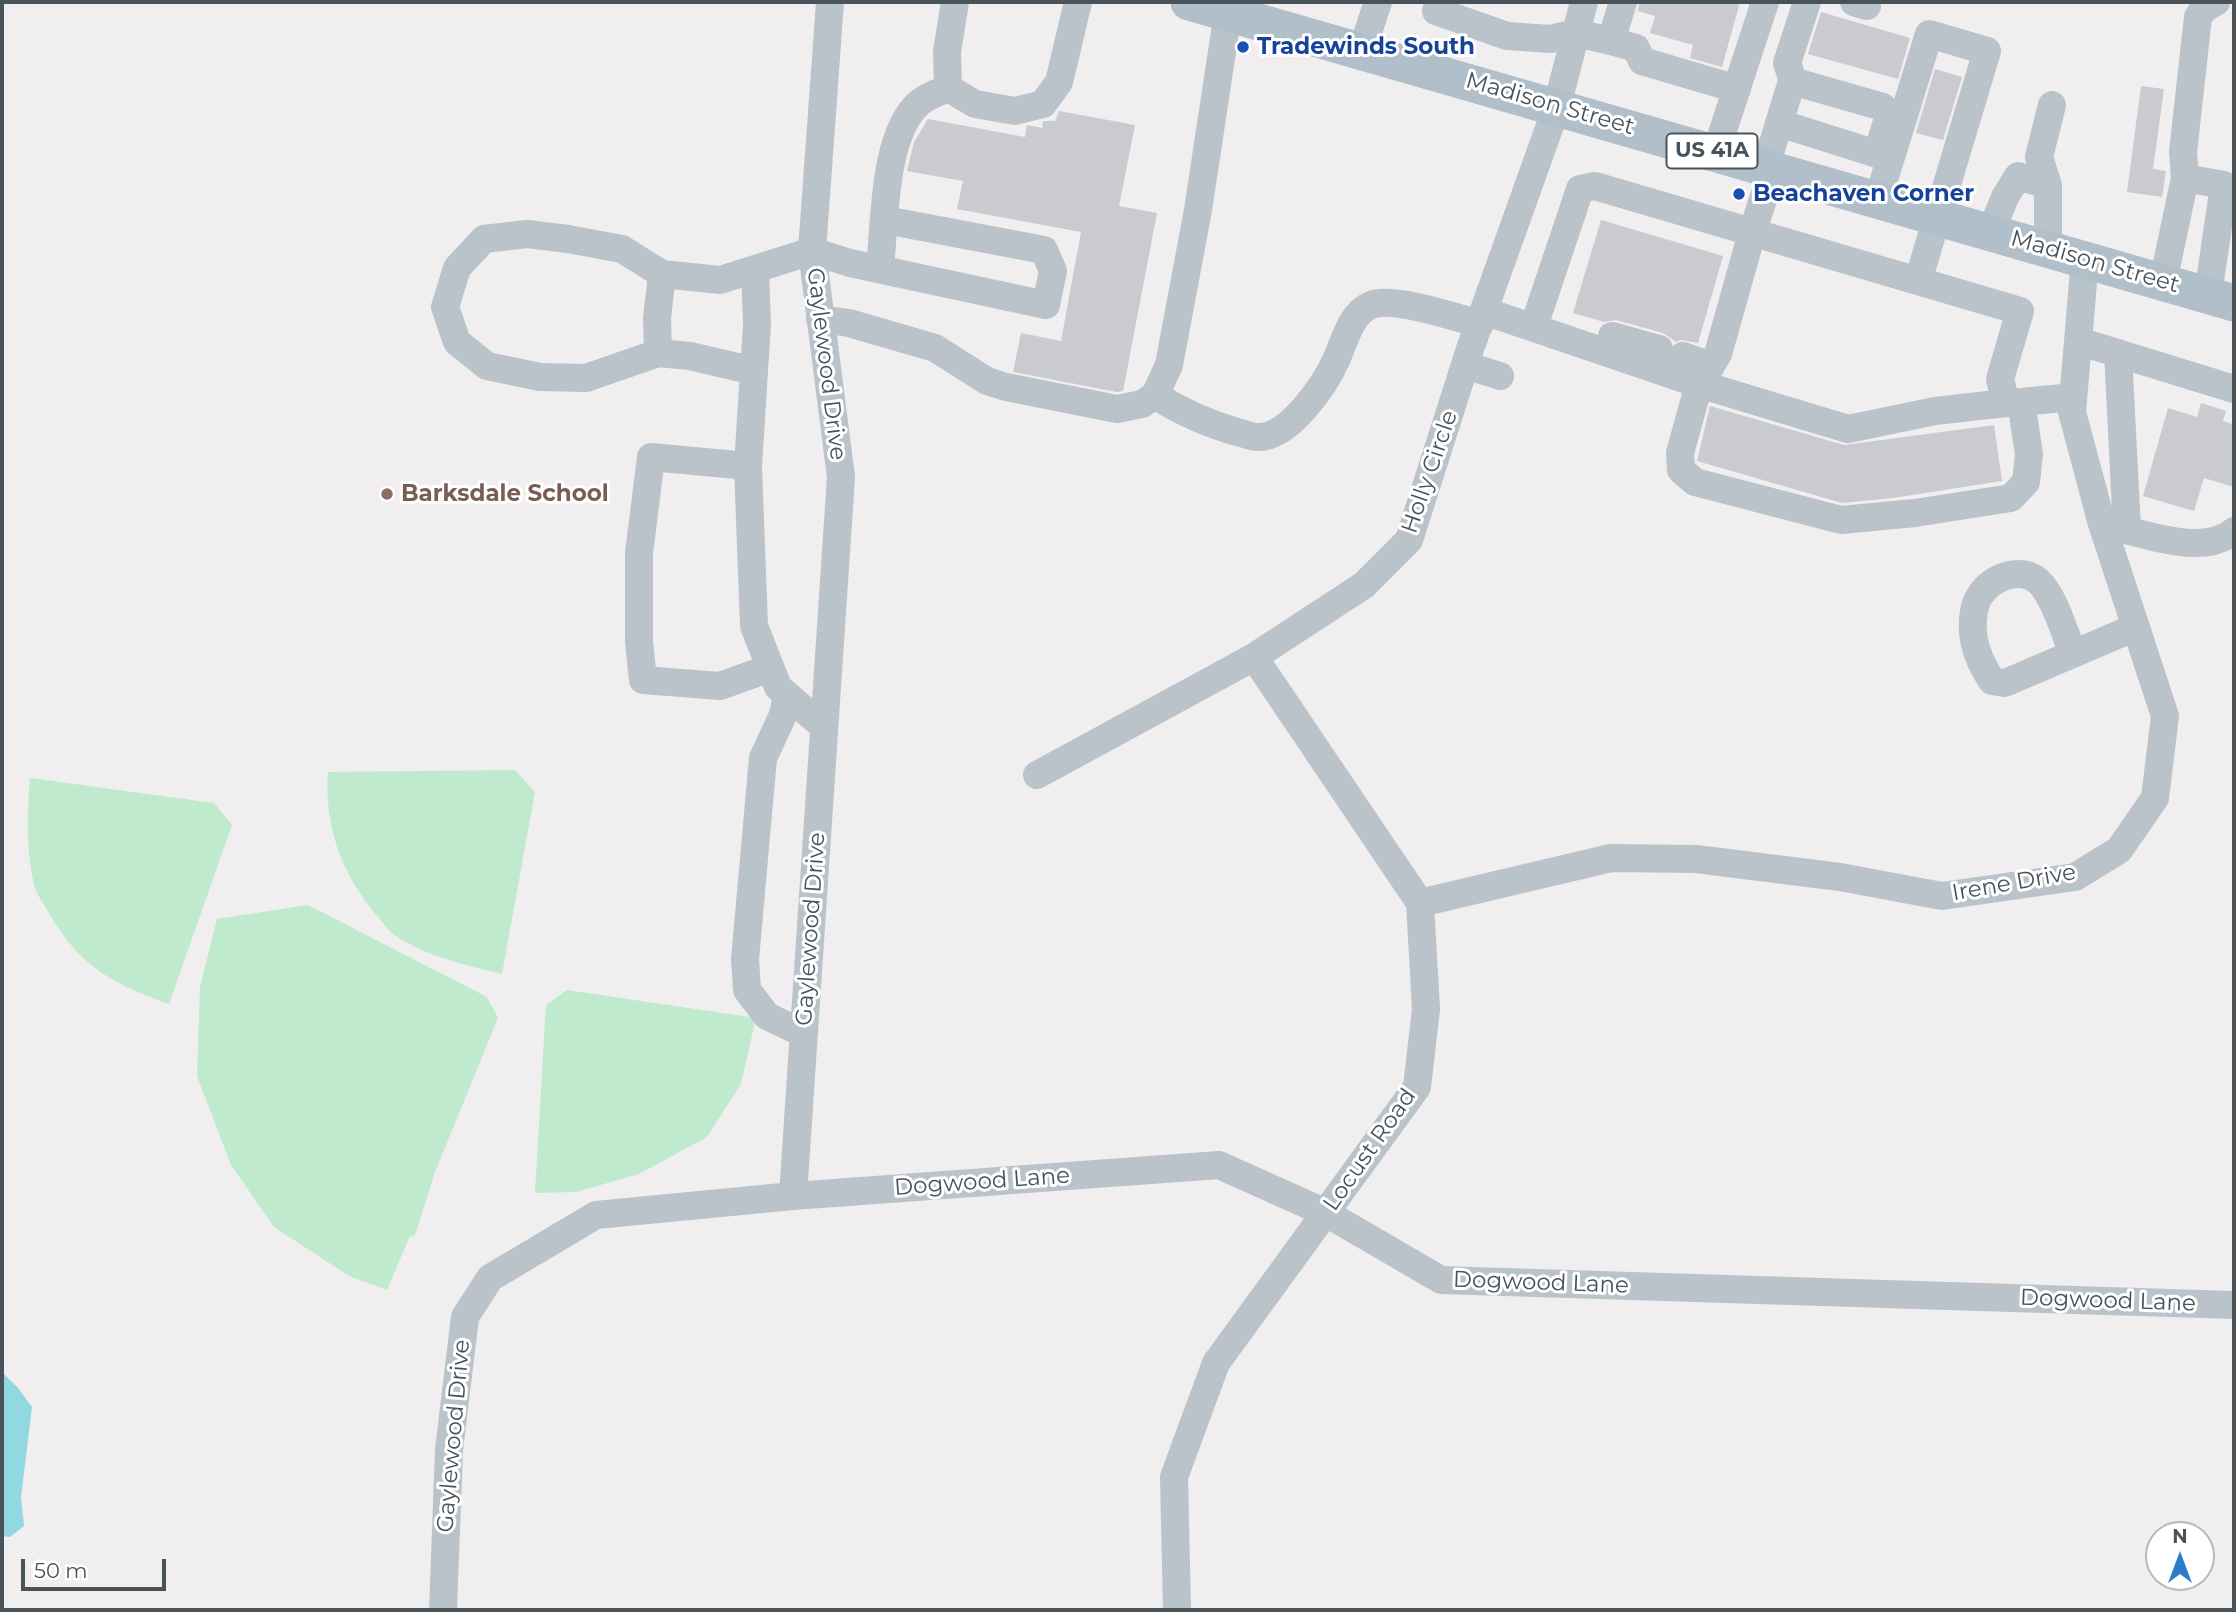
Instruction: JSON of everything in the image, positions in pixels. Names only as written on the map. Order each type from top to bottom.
[{"type":"main road","name":"Madison Street","points":[[1189,2],[1249,11],[1362,50],[2221,299]]},
{"type":"street","name":"Gaylewood Drive","points":[[443,1610],[449,1450],[465,1317],[490,1278],[596,1215],[793,1196],[841,477],[811,251],[830,2]]},
{"type":"street","points":[[948,88],[947,52],[955,2]]},
{"type":"street","points":[[948,88],[975,104],[1015,111],[1043,104],[1059,82],[1078,2]]},
{"type":"street","points":[[1362,50],[1378,2]]},
{"type":"street","points":[[1439,2],[1436,11],[1507,36],[1550,39],[1576,33],[1611,41],[1636,48],[1642,61],[1737,89]]},
{"type":"street","name":"Holly Circle","points":[[1037,775],[1254,657],[1364,585],[1409,540],[1465,365],[1557,106],[1584,2]]},
{"type":"street","points":[[1611,41],[1623,2]]},
{"type":"street","points":[[1716,152],[1765,2]]},
{"type":"street","points":[[1541,329],[1580,189],[1595,186],[1752,233],[2020,311],[2000,379],[2014,403],[2029,454],[2026,482],[2011,498],[1915,513],[1841,520],[1695,482],[1681,470],[1680,453],[1705,375],[1718,354],[1752,233],[1770,168],[1779,123],[1793,81],[1787,63],[1807,2]]},
{"type":"street","points":[[2163,282],[2185,178],[2183,152],[2198,17],[2203,9],[2216,2]]},
{"type":"street","points":[[2222,2],[2234,3]]},
{"type":"street","points":[[820,319],[849,323],[935,348],[987,381],[1006,387],[1117,409],[1142,404],[1155,395],[1169,365],[1198,209],[1249,11]]},
{"type":"street","points":[[1779,123],[1877,154],[1895,118],[1929,34],[1987,51],[1918,281]]},
{"type":"street","points":[[1793,81],[1883,107],[1895,118]]},
{"type":"street","points":[[880,268],[893,153],[906,118],[921,101],[948,88]]},
{"type":"street","points":[[2048,248],[2048,185],[2039,158],[2052,105]]},
{"type":"street","points":[[1878,199],[1895,118]]},
{"type":"street","points":[[1991,232],[2005,197],[2018,176],[2048,185]]},
{"type":"street","points":[[2185,178],[2229,177],[2221,299]]},
{"type":"street","points":[[754,371],[690,356],[658,353],[586,378],[540,377],[487,366],[457,342],[445,307],[457,268],[484,239],[527,234],[622,249],[662,274],[720,280],[811,251],[850,263],[1046,305],[1052,271],[1044,250],[885,220]]},
{"type":"street","name":"Irene Drive","points":[[1420,903],[1611,858],[1696,859],[1840,877],[1942,896],[2076,877],[2119,850],[2155,799],[2165,716],[2136,627],[2114,527],[2072,412],[2085,259]]},
{"type":"street","points":[[755,269],[757,325],[748,466],[754,626],[778,687],[824,727]]},
{"type":"street","points":[[658,353],[657,318],[662,274]]},
{"type":"street","points":[[1155,395],[1184,414],[1259,438],[1274,434],[1310,404],[1334,365],[1360,312],[1371,305],[1391,302],[1541,329],[1705,375],[1847,429],[1935,411],[2073,397]]},
{"type":"street","points":[[1541,329],[1575,325],[1671,352],[1705,375]]},
{"type":"street","points":[[2078,341],[2234,389]]},
{"type":"street","points":[[2118,353],[2114,527],[2191,544],[2213,542],[2234,531]]},
{"type":"street","points":[[1465,365],[1500,376]]},
{"type":"street","points":[[748,466],[651,457],[639,553],[639,641],[643,680],[720,686],[770,668]]},
{"type":"street","points":[[2073,654],[2136,627]]},
{"type":"street","points":[[1254,657],[1420,903]]},
{"type":"street","points":[[787,695],[783,715],[764,758],[746,959],[747,990],[767,1016],[804,1034]]},
{"type":"street","name":"Locust Road","points":[[1177,1610],[1174,1477],[1216,1363],[1417,1087],[1426,1009],[1420,903]]},
{"type":"street","name":"Dogwood Lane","points":[[793,1196],[1219,1165],[1326,1213],[1441,1280],[2234,1305]]},
{"type":"green space","points":[[515,770],[535,792],[502,974],[434,955],[408,943],[388,929],[354,884],[338,849],[329,812],[328,772]]},
{"type":"green space","points":[[30,778],[214,803],[232,825],[169,1004],[115,981],[86,960],[73,947],[40,899],[34,885],[28,845]]},
{"type":"green space","points":[[308,905],[487,997],[498,1018],[435,1172],[415,1235],[409,1238],[387,1290],[349,1276],[274,1227],[231,1165],[197,1076],[200,987],[217,919]]},
{"type":"green space","points":[[567,990],[756,1018],[741,1084],[707,1137],[639,1174],[576,1192],[535,1193],[546,1005]]},
{"type":"water","points":[[2,1372],[32,1407],[21,1497],[24,1526],[10,1537],[2,1536]]},
{"type":"building","points":[[1639,2],[1740,2],[1722,67],[1690,58],[1693,45],[1650,33],[1655,16],[1638,11]]},
{"type":"building","points":[[1821,12],[1910,38],[1898,79],[1808,54]]},
{"type":"building","points":[[1935,69],[1962,77],[1943,140],[1916,133]]},
{"type":"building","points":[[2141,86],[2164,89],[2153,169],[2166,171],[2162,197],[2127,192]]},
{"type":"building","points":[[1059,111],[1135,125],[1119,206],[1157,213],[1123,391],[1013,372],[1021,333],[1061,341],[1081,232],[957,209],[963,181],[907,171],[914,142],[928,119],[1025,137],[1027,125],[1042,128],[1043,121],[1055,121]]},
{"type":"building","points":[[1601,220],[1723,256],[1698,343],[1681,340],[1676,342],[1663,333],[1616,320],[1604,322],[1573,313]]},
{"type":"building","points":[[2201,403],[2226,411],[2223,421],[2234,425],[2234,487],[2204,478],[2194,511],[2143,496],[2168,408],[2197,417]]},
{"type":"building","points":[[1710,406],[1844,445],[1994,425],[2002,481],[1842,503],[1697,461]]},
{"type":"place","name":"Tradewinds South","points":[[1243,47]]},
{"type":"place","name":"Beachaven Corner","points":[[1739,194]]},
{"type":"place","name":"Barksdale School","points":[[387,494]]}]
